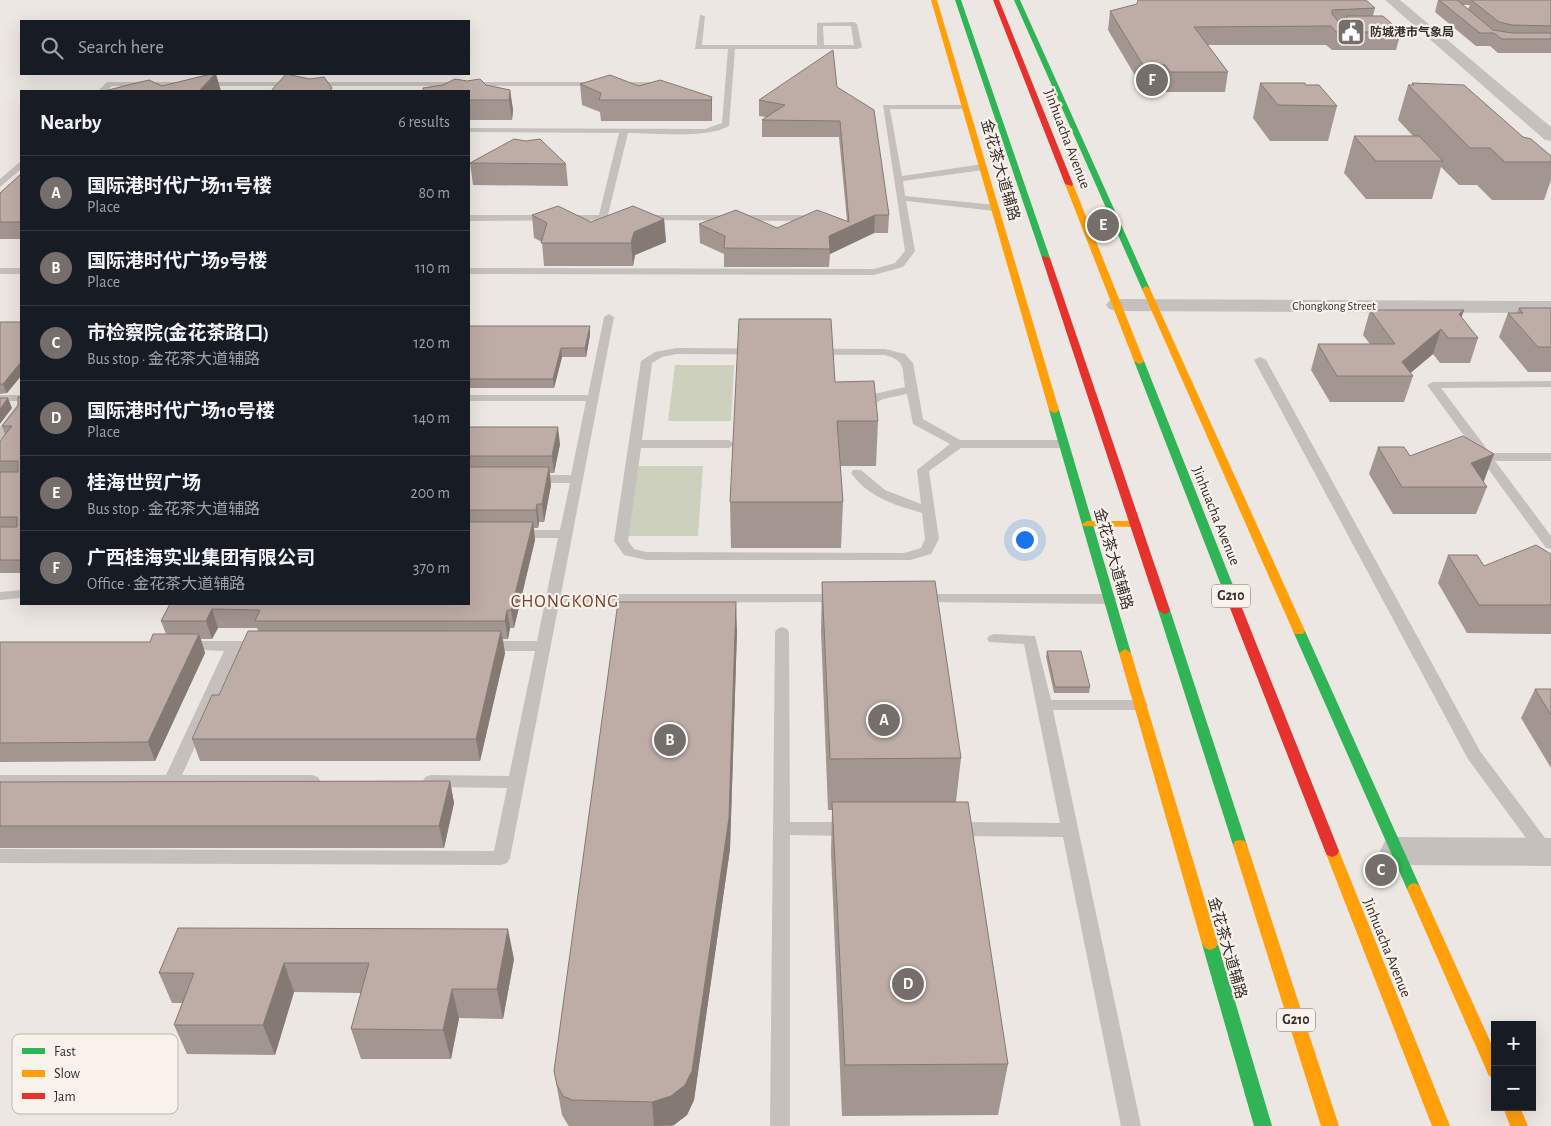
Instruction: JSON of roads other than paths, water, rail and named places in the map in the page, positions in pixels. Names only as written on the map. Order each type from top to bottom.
[{"type":"main road","name":"金花茶大道辅路","points":[[934,0],[1263,1126]]},
{"type":"main road","name":"G210","points":[[958,0],[1136,524],[1330,1126]]},
{"type":"main road","name":"Jinhuacha Avenue","points":[[996,0],[1441,1126]]},
{"type":"main road","points":[[1017,0],[1493,1066]]},
{"type":"main road","points":[[1087,524],[1136,524]]},
{"type":"main road","points":[[1513,1111],[1520,1126]]},
{"type":"street","points":[[1392,0],[1551,136]]},
{"type":"street","name":"Chongkong Street","points":[[1116,305],[1551,307]]},
{"type":"street","points":[[1397,851],[1550,854]]},
{"type":"lane","points":[[702,16],[698,47],[732,47],[821,47],[858,47],[854,24],[819,24],[821,47]]},
{"type":"lane","points":[[470,130],[705,131],[719,128],[726,124],[732,47]]},
{"type":"lane","points":[[103,90],[110,84],[667,84]]},
{"type":"lane","points":[[245,90],[251,84]]},
{"type":"lane","points":[[470,271],[874,272],[899,265],[910,250],[886,107],[966,107]]},
{"type":"lane","points":[[603,218],[624,130]]},
{"type":"lane","points":[[0,184],[20,165]]},
{"type":"lane","points":[[898,179],[983,167]]},
{"type":"lane","points":[[901,198],[995,208]]},
{"type":"lane","points":[[470,218],[827,218]]},
{"type":"lane","points":[[0,271],[20,271]]},
{"type":"lane","points":[[0,856],[501,858],[609,317]]},
{"type":"lane","points":[[958,444],[923,470],[932,539],[926,550],[905,557],[656,556],[629,552],[621,541],[634,444],[648,361],[659,354],[676,352],[885,352],[900,356],[907,363],[917,421],[958,444],[1064,444]]},
{"type":"lane","points":[[1260,360],[1474,756],[1550,854]]},
{"type":"lane","points":[[1551,384],[1433,385],[1551,544]]},
{"type":"lane","points":[[853,420],[857,411],[867,402],[888,392],[912,390]]},
{"type":"lane","points":[[0,398],[20,398]]},
{"type":"lane","points":[[470,398],[593,398]]},
{"type":"lane","points":[[0,435],[20,409]]},
{"type":"lane","points":[[634,444],[729,444]]},
{"type":"lane","points":[[1486,457],[1551,457]]},
{"type":"lane","points":[[858,473],[866,484],[881,494],[927,510]]},
{"type":"lane","points":[[518,479],[577,479]]},
{"type":"lane","points":[[508,534],[566,534]]},
{"type":"lane","points":[[0,596],[20,594]]},
{"type":"lane","points":[[553,598],[851,598]]},
{"type":"lane","points":[[911,599],[1109,599]]},
{"type":"lane","points":[[780,1126],[782,632]]},
{"type":"lane","points":[[994,639],[1030,639],[1131,1126]]},
{"type":"lane","points":[[175,646],[274,646]]},
{"type":"lane","points":[[171,781],[234,646]]},
{"type":"lane","points":[[474,646],[544,646]]},
{"type":"lane","points":[[1044,705],[1140,705]]},
{"type":"lane","points":[[0,781],[329,781]]},
{"type":"lane","points":[[418,782],[517,782]]},
{"type":"lane","points":[[781,828],[861,829]]},
{"type":"lane","points":[[940,829],[1070,830]]},
{"type":"place","name":"防城港市气象局","points":[[1351,32]]},
{"type":"place","name":"广西桂海实业集团有限公司","points":[[1152,80]]},
{"type":"place","name":"桂海世贸广场","points":[[1103,225]]},
{"type":"place","name":"国际港时代广场11号楼","points":[[884,720]]},
{"type":"place","name":"国际港时代广场9号楼","points":[[670,740]]},
{"type":"place","name":"市检察院(金花茶路口)","points":[[1381,870]]},
{"type":"place","name":"国际港时代广场10号楼","points":[[908,984]]},
{"type":"district","name":"CHONGKONG","points":[[565,602]]}]
